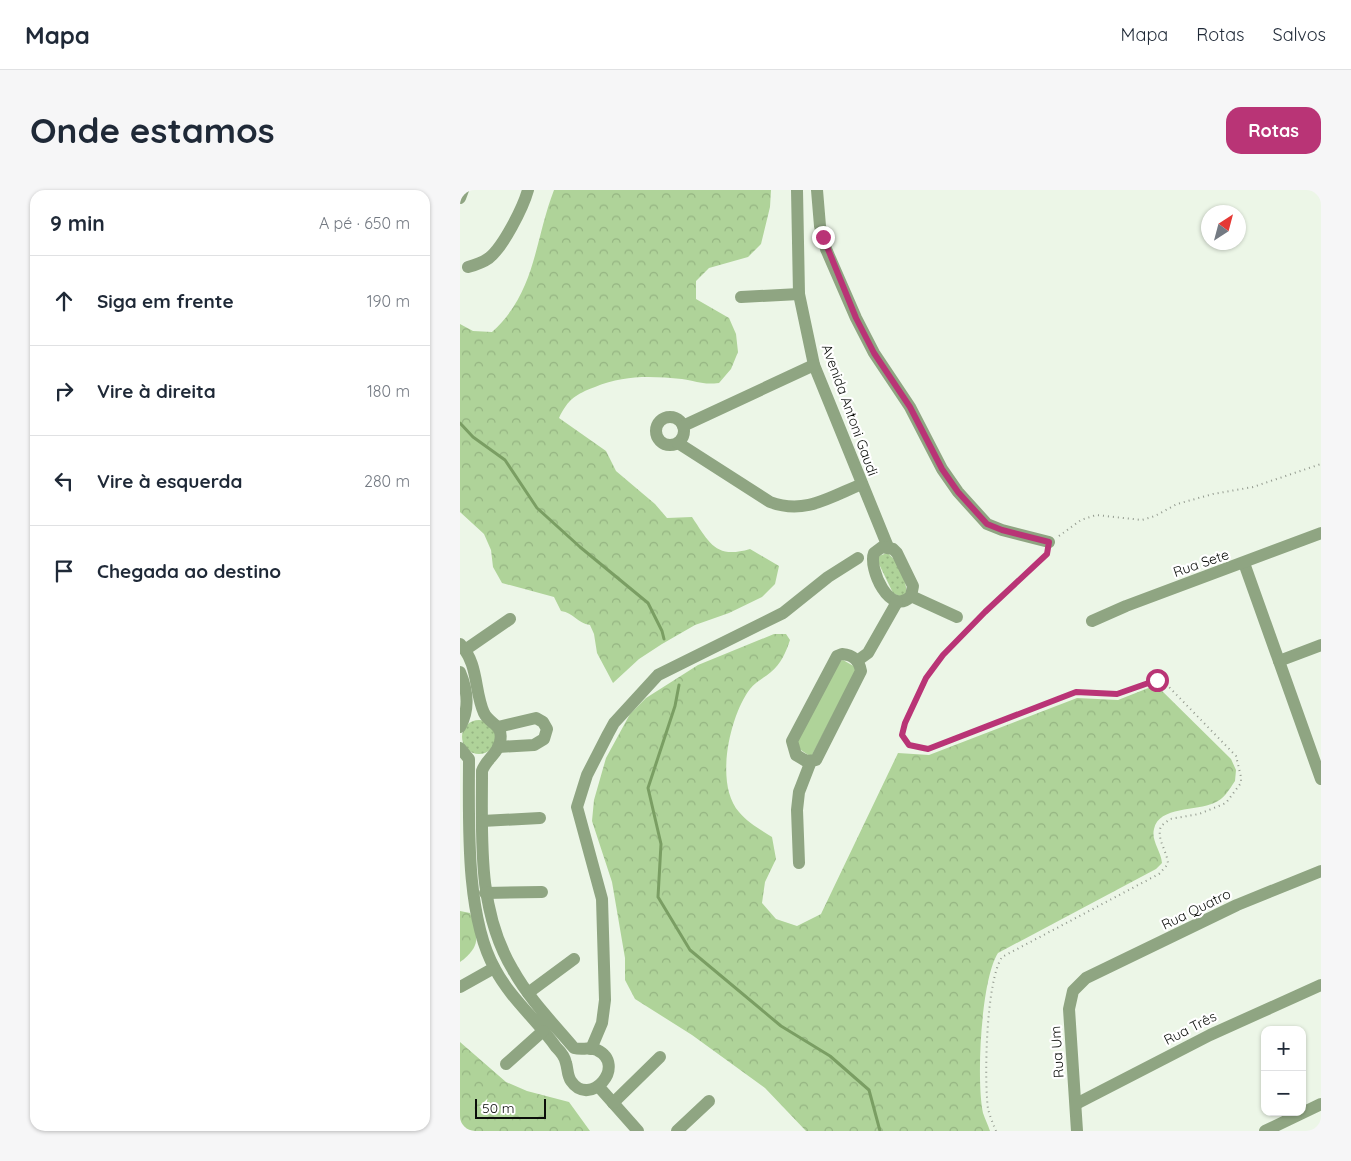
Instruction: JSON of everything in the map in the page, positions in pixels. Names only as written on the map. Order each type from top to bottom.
[{"type":"street","points":[[460,198],[463,190]]},
{"type":"street","points":[[468,267],[480,264],[498,248],[525,200],[528,190]]},
{"type":"street","name":"Avenida Antoni Gaudi","points":[[798,190],[799,294],[814,365],[888,547],[897,552],[913,586],[911,596]]},
{"type":"street","points":[[816,190],[820,226],[826,249],[856,318],[874,353],[910,407],[942,469],[958,492],[987,524],[1002,530],[1049,542]]},
{"type":"street","points":[[741,297],[799,294]]},
{"type":"street","points":[[682,426],[814,365]]},
{"type":"street","points":[[678,443],[683,435],[682,426],[671,417],[662,420],[656,428],[657,437],[664,444],[678,443],[770,502],[784,507],[798,508],[811,505],[862,484]]},
{"type":"street","name":"Rua Sete","points":[[1092,621],[1134,603],[1244,564],[1321,533]]},
{"type":"street","points":[[888,547],[882,547],[874,553],[872,564],[888,597],[897,602],[907,600],[911,596],[957,617]]},
{"type":"street","points":[[591,1049],[602,1023],[605,1000],[604,939],[599,884],[577,806],[587,775],[608,734],[620,716],[658,675],[783,613],[828,576],[858,558]]},
{"type":"street","points":[[1244,564],[1318,764],[1321,779]]},
{"type":"street","points":[[857,660],[868,653],[897,602]]},
{"type":"street","points":[[470,820],[484,762],[498,748],[501,741],[498,727],[484,713],[471,663],[462,647],[510,619]]},
{"type":"street","points":[[1279,661],[1321,645]]},
{"type":"street","points":[[848,654],[857,660],[861,671],[816,760],[811,761],[796,756],[792,741],[837,656],[848,654]]},
{"type":"street","points":[[460,672],[465,684],[467,714],[460,727]]},
{"type":"street","points":[[498,727],[536,718],[543,722],[547,730],[544,739],[534,746],[498,748]]},
{"type":"street","points":[[460,748],[469,759],[470,820],[479,894],[480,933],[494,968],[512,996],[543,1031],[565,1060],[572,1083],[585,1090],[599,1087],[606,1079],[608,1062],[601,1053],[591,1049],[574,1048],[528,993],[513,970],[499,942],[479,894]]},
{"type":"street","points":[[799,863],[797,810],[799,792],[811,761]]},
{"type":"street","points":[[470,820],[540,818]]},
{"type":"street","name":"Rua Quatro","points":[[1086,978],[1237,905],[1321,871]]},
{"type":"street","points":[[460,896],[542,892]]},
{"type":"street","points":[[528,993],[574,959]]},
{"type":"street","points":[[460,987],[494,968]]},
{"type":"street","name":"Rua Um","points":[[1077,1131],[1069,1027],[1070,999],[1076,986],[1086,978]]},
{"type":"street","name":"Rua Três","points":[[1076,1104],[1210,1035],[1321,985]]},
{"type":"street","points":[[506,1064],[543,1031]]},
{"type":"street","points":[[613,1103],[660,1058]]},
{"type":"street","points":[[599,1087],[638,1131]]},
{"type":"street","points":[[677,1131],[709,1101]]},
{"type":"street","points":[[1265,1131],[1321,1104]]},
{"type":"path","points":[[996,1131],[989,1111],[986,1055],[993,988],[997,967],[1002,957],[1159,874],[1168,864],[1159,836],[1161,826],[1170,819],[1199,814],[1226,803],[1241,783],[1241,777],[1236,756],[1168,687],[1157,680],[1117,694],[1076,692],[928,749],[909,745],[902,735],[903,730],[934,665],[996,600],[1047,554],[1049,542],[1081,520],[1096,515],[1142,520],[1156,516],[1177,504],[1213,494],[1252,487],[1321,464]]},
{"type":"green space","points":[[554,190],[771,190],[770,207],[761,244],[748,257],[709,268],[696,281],[696,299],[729,318],[736,334],[738,352],[731,369],[719,383],[659,377],[637,377],[616,380],[578,395],[569,402],[559,418],[606,451],[616,471],[655,504],[667,518],[692,517],[709,542],[715,547],[729,552],[750,549],[779,566],[775,584],[762,597],[729,613],[695,625],[662,644],[639,659],[613,683],[597,653],[594,634],[590,625],[561,611],[554,597],[502,583],[493,567],[491,550],[484,534],[460,512],[460,324],[473,331],[492,332],[506,317],[526,283]]},
{"type":"green space","points":[[887,553],[897,565],[905,583],[906,593],[901,597],[893,593],[878,562],[879,556]]},
{"type":"green space","points":[[774,634],[786,634],[790,640],[785,653],[775,669],[754,684],[736,715],[728,750],[727,785],[731,800],[742,816],[772,837],[776,859],[765,882],[762,903],[776,919],[797,926],[821,914],[898,753],[929,755],[1077,698],[1118,700],[1156,685],[1231,759],[1236,770],[1235,781],[1226,794],[1218,801],[1171,813],[1163,816],[1157,822],[1153,833],[1162,863],[1156,869],[998,953],[992,966],[988,984],[980,1055],[981,1098],[983,1113],[990,1131],[806,1131],[765,1088],[692,1035],[635,999],[625,980],[625,958],[612,882],[592,821],[594,800],[606,758],[630,714],[646,698],[698,665]]},
{"type":"green space","points":[[843,660],[857,668],[811,757],[795,746],[840,661]]},
{"type":"green space","points":[[479,720],[491,725],[496,737],[491,749],[479,754],[467,749],[462,737],[467,725]]},
{"type":"green space","points":[[460,911],[470,913],[475,928],[476,940],[472,951],[460,962]]},
{"type":"green space","points":[[460,1042],[506,1082],[527,1091],[569,1102],[590,1131],[460,1131]]},
{"type":"waterway","points":[[460,423],[473,437],[505,460],[537,508],[580,547],[648,603],[664,639]]},
{"type":"waterway","points":[[679,685],[675,706],[648,788],[661,844],[658,897],[690,950],[781,1026],[830,1056],[869,1090],[880,1131]]},
{"type":"route","points":[[823,237],[826,249],[840,277],[856,318],[874,353],[910,407],[942,469],[958,492],[987,524],[1027,538],[1049,542],[1050,544],[1047,554],[996,600],[934,665],[905,723],[902,735],[904,740],[916,748],[928,749],[1076,692],[1105,695],[1117,694],[1149,681],[1157,680]]}]
